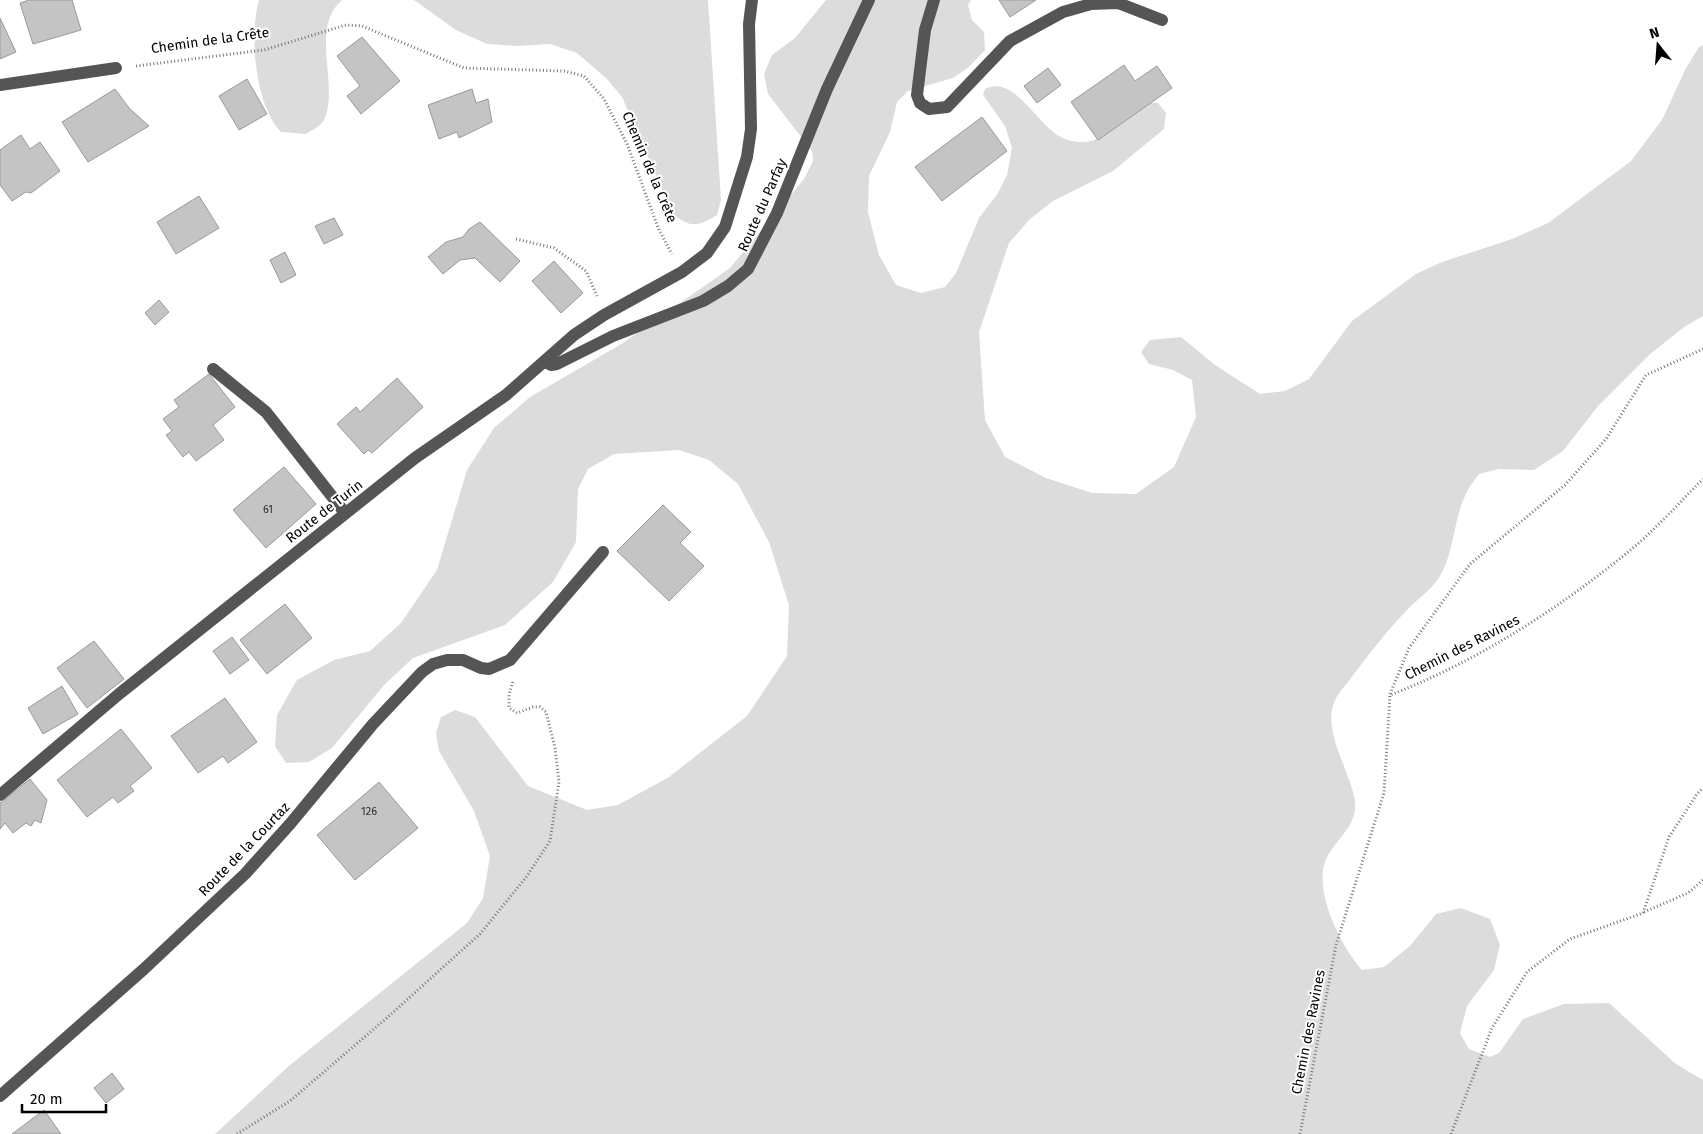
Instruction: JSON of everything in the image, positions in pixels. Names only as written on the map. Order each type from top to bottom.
[{"type":"street","name":"Route de Turin","points":[[0,795],[118,694],[415,458],[506,395],[574,335],[604,315],[682,272],[707,254],[725,227],[740,186],[747,157],[750,128],[749,24],[752,0]]},
{"type":"street","name":"Route du Parfay","points":[[545,362],[551,365],[558,364],[613,336],[684,310],[728,286],[748,269],[777,213],[827,89],[869,0]]},
{"type":"street","points":[[934,0],[924,30],[917,95],[920,103],[929,109],[947,107],[1010,41],[1063,12],[1091,4],[1118,3],[1162,20]]},
{"type":"street","points":[[0,85],[116,68]]},
{"type":"street","points":[[213,369],[266,412],[345,513]]},
{"type":"street","name":"Route de la Courtaz","points":[[0,1096],[144,969],[245,874],[290,824],[373,724],[422,672],[433,664],[447,660],[463,660],[481,668],[489,669],[510,660],[603,552]]},
{"type":"path","name":"Chemin de la Crête","points":[[116,68],[264,50],[346,25],[362,26],[464,68],[564,71],[584,76],[604,99],[622,135],[659,230],[682,272]]},
{"type":"path","points":[[516,239],[554,248],[586,272],[604,315]]},
{"type":"path","points":[[1390,695],[1409,648],[1470,564],[1565,485],[1606,440],[1646,375],[1703,349]]},
{"type":"path","name":"Chemin des Ravines","points":[[1300,1134],[1336,945],[1384,793],[1390,695],[1426,681],[1531,624],[1628,552],[1703,479]]},
{"type":"path","points":[[237,1134],[297,1096],[480,934],[527,876],[550,841],[559,782],[555,748],[546,712],[540,707],[533,707],[517,713],[509,708],[511,684],[516,678]]},
{"type":"path","points":[[1643,913],[1669,837],[1697,794],[1703,788]]},
{"type":"path","points":[[1451,1134],[1492,1028],[1527,972],[1570,939],[1643,913],[1688,893],[1703,880]]},
{"type":"shaded area","points":[[259,0],[342,0],[332,12],[326,41],[328,106],[323,122],[306,134],[281,132],[272,120],[265,105],[256,69],[255,32]]},
{"type":"shaded area","points":[[414,0],[708,0],[721,200],[717,215],[699,224],[689,224],[673,214],[622,97],[607,79],[577,53],[550,44],[518,46],[487,44],[456,30]]},
{"type":"shaded area","points":[[826,0],[971,0],[968,5],[972,20],[984,32],[985,50],[969,67],[953,78],[908,91],[897,102],[890,132],[869,176],[868,212],[879,255],[896,285],[921,293],[945,287],[956,273],[979,218],[998,193],[1007,175],[1012,148],[1005,126],[983,95],[985,89],[997,86],[1007,89],[1018,96],[1057,135],[1068,140],[1083,142],[1094,140],[1104,135],[1132,106],[1144,103],[1158,103],[1166,113],[1164,129],[1113,171],[1053,201],[1030,219],[1009,243],[979,332],[985,420],[1005,457],[1046,478],[1092,493],[1136,494],[1174,467],[1196,417],[1192,380],[1173,370],[1149,364],[1141,352],[1150,340],[1181,337],[1215,365],[1260,394],[1285,391],[1309,379],[1352,321],[1416,274],[1442,262],[1512,239],[1548,223],[1631,161],[1662,120],[1686,68],[1699,47],[1703,45],[1703,316],[1684,327],[1649,355],[1598,406],[1563,451],[1534,470],[1499,469],[1479,474],[1471,485],[1461,505],[1447,561],[1438,579],[1384,635],[1335,700],[1332,712],[1334,738],[1352,790],[1355,811],[1349,827],[1325,862],[1323,889],[1332,919],[1339,934],[1346,948],[1362,970],[1384,967],[1410,946],[1436,914],[1461,908],[1490,919],[1500,945],[1494,970],[1467,1006],[1460,1033],[1469,1049],[1490,1057],[1499,1053],[1523,1019],[1564,1004],[1609,1003],[1676,1064],[1703,1080],[1703,1134],[215,1134],[290,1065],[467,923],[483,898],[490,856],[474,811],[439,751],[436,733],[441,717],[455,710],[475,717],[528,786],[587,810],[618,805],[669,777],[747,716],[787,656],[789,605],[769,542],[738,484],[709,460],[679,450],[614,454],[588,469],[578,489],[576,542],[553,582],[505,625],[413,658],[384,685],[332,748],[309,762],[286,763],[275,746],[277,715],[297,680],[334,660],[370,651],[401,623],[437,570],[467,470],[494,428],[530,397],[623,343],[730,268],[804,179],[813,161],[812,151],[768,94],[764,74],[772,55],[795,38]]},
{"type":"building","points":[[29,0],[72,0],[81,30],[33,44],[20,3]]},
{"type":"building","points":[[999,0],[1036,0],[1010,17]]},
{"type":"building","points":[[0,18],[16,52],[0,59]]},
{"type":"building","points":[[362,37],[400,81],[361,114],[347,96],[360,86],[337,56]]},
{"type":"building","points":[[1124,65],[1135,81],[1157,66],[1172,88],[1098,140],[1071,102]]},
{"type":"building","points":[[1048,68],[1061,85],[1037,103],[1024,86]]},
{"type":"building","points":[[247,79],[267,114],[239,130],[219,96]]},
{"type":"building","points":[[115,89],[129,108],[149,126],[88,162],[62,122]]},
{"type":"building","points":[[472,89],[476,103],[488,99],[492,122],[459,138],[457,132],[439,139],[428,105]]},
{"type":"building","points":[[982,117],[1007,151],[942,201],[915,167]]},
{"type":"building","points":[[21,135],[30,149],[40,142],[60,171],[31,193],[26,192],[12,201],[0,185],[0,150]]},
{"type":"building","points":[[199,196],[219,228],[176,254],[157,222]]},
{"type":"building","points":[[334,218],[343,235],[324,244],[315,226]]},
{"type":"building","points":[[480,222],[520,261],[500,282],[475,258],[460,260],[443,274],[428,257],[446,242],[463,237],[469,229]]},
{"type":"building","points":[[285,252],[296,275],[281,283],[270,260]]},
{"type":"building","points":[[554,261],[583,293],[561,313],[532,281]]},
{"type":"building","points":[[159,300],[169,312],[155,325],[145,313]]},
{"type":"building","points":[[209,374],[235,407],[213,425],[224,440],[196,461],[189,452],[183,457],[166,435],[172,431],[163,419],[179,407],[174,400]]},
{"type":"building","points":[[397,378],[423,407],[372,453],[368,450],[364,454],[337,424],[356,407],[360,412]]},
{"type":"building","points":[[284,467],[316,504],[266,548],[233,510]]},
{"type":"building","points":[[663,505],[691,532],[680,543],[704,566],[669,601],[617,551]]},
{"type":"building","points":[[285,604],[312,638],[267,674],[240,640]]},
{"type":"building","points":[[232,637],[249,660],[230,674],[213,651]]},
{"type":"building","points":[[94,641],[124,679],[87,708],[57,668]]},
{"type":"building","points":[[62,686],[78,714],[43,734],[28,708]]},
{"type":"building","points":[[225,698],[257,742],[228,763],[223,756],[198,773],[171,736]]},
{"type":"building","points":[[121,729],[152,768],[130,786],[134,791],[118,803],[113,797],[87,817],[57,780]]},
{"type":"building","points":[[30,779],[47,800],[41,823],[35,820],[31,826],[26,823],[13,833],[5,823],[0,829],[0,803]]},
{"type":"building","points":[[379,782],[418,828],[355,880],[317,835]]},
{"type":"building","points":[[112,1073],[124,1089],[106,1103],[94,1088]]},
{"type":"building","points":[[44,1110],[61,1134],[12,1134]]}]
